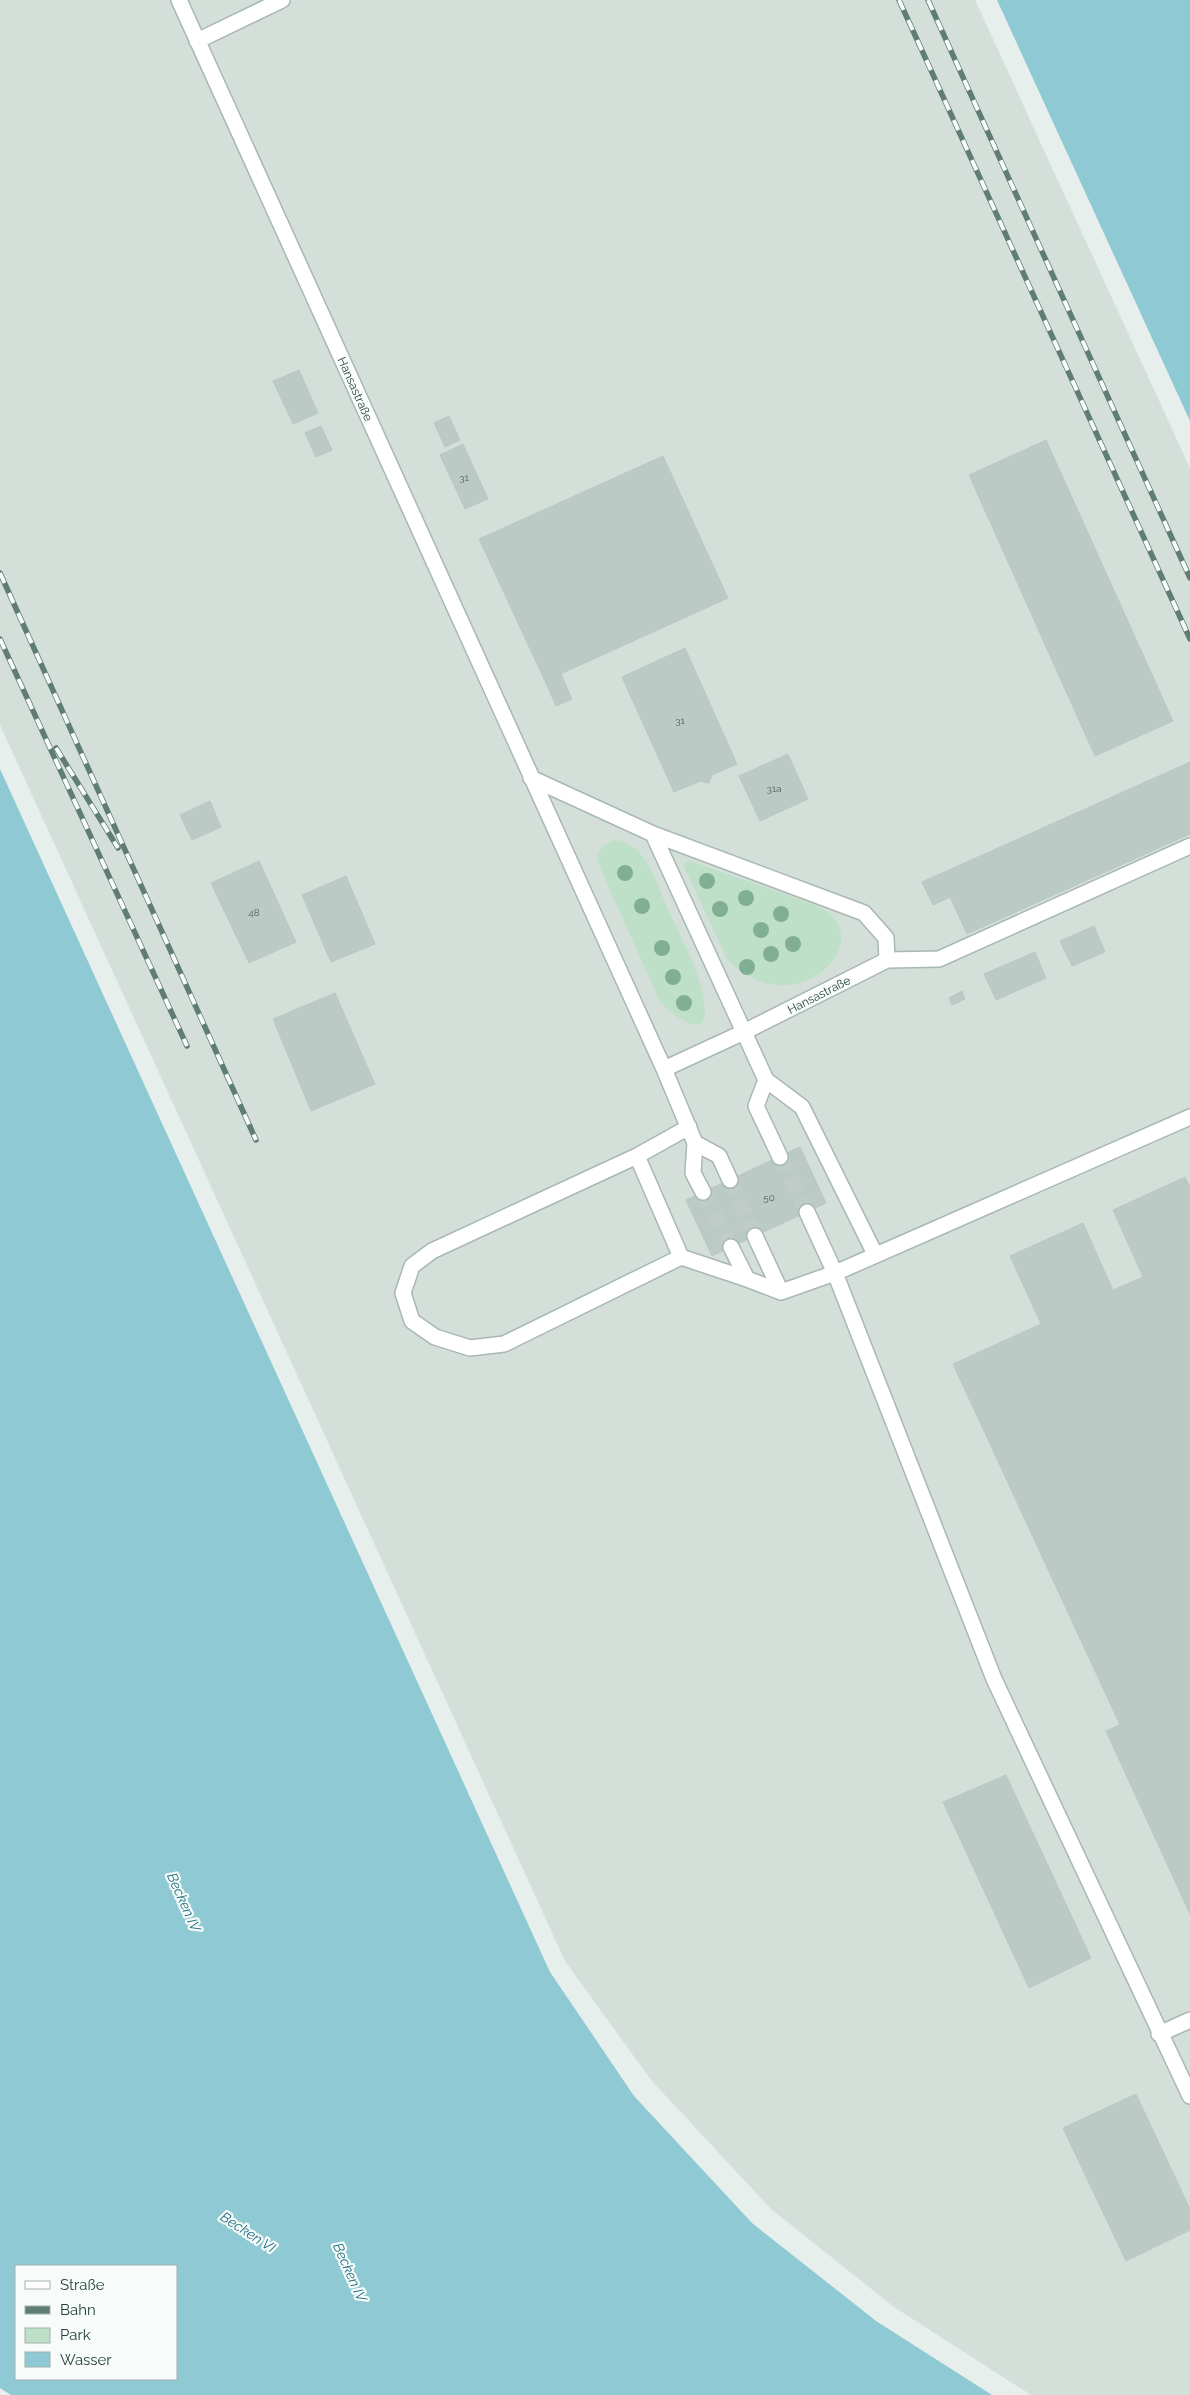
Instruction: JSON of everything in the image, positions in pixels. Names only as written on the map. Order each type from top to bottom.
[{"type":"street","name":"Hansastraße","points":[[178,0],[664,1068],[744,1032],[887,960]]},
{"type":"street","points":[[197,42],[282,0]]},
{"type":"street","points":[[531,778],[653,834],[864,913],[886,938],[887,960],[940,959],[1190,846]]},
{"type":"street","points":[[653,834],[766,1080],[802,1107],[875,1254]]},
{"type":"street","points":[[664,1068],[695,1142],[693,1173],[703,1192]]},
{"type":"street","points":[[766,1080],[756,1106],[780,1156]]},
{"type":"street","points":[[689,1127],[637,1156],[432,1250],[412,1266],[403,1293],[412,1321],[435,1337],[470,1348],[504,1344],[681,1257],[781,1292],[835,1273],[1190,1116]]},
{"type":"street","points":[[695,1142],[719,1156],[730,1180]]},
{"type":"street","points":[[637,1156],[681,1257]]},
{"type":"street","points":[[807,1212],[835,1273],[994,1679],[1159,2034],[1190,2096]]},
{"type":"street","points":[[755,1236],[781,1292]]},
{"type":"street","points":[[731,1247],[747,1279]]},
{"type":"street","points":[[1159,2034],[1190,2020]]},
{"type":"shaded area","points":[[0,0],[975,0],[1190,468],[1190,2395],[1031,2395],[894,2307],[771,2209],[651,2080],[565,1961],[0,725]]},
{"type":"green space","points":[[614,840],[623,841],[634,847],[647,862],[691,957],[704,1000],[705,1013],[703,1021],[698,1024],[684,1021],[659,1000],[597,861],[598,854],[602,848]]},
{"type":"green space","points":[[690,861],[815,905],[835,919],[841,936],[837,954],[824,970],[804,981],[780,985],[754,979],[727,959],[684,867],[684,862]]},
{"type":"water","points":[[997,0],[1190,0],[1190,421]]},
{"type":"water","points":[[0,769],[550,1972],[634,2096],[752,2223],[876,2321],[992,2395],[11,2395],[0,2388]]},
{"type":"building","points":[[299,370],[318,413],[293,424],[273,381]]},
{"type":"building","points":[[449,416],[460,440],[445,447],[434,423]]},
{"type":"building","points":[[321,426],[332,450],[316,457],[305,433]]},
{"type":"building","points":[[1046,440],[1173,721],[1095,756],[969,475]]},
{"type":"building","points":[[463,444],[488,499],[465,509],[440,455]]},
{"type":"building","points":[[663,456],[728,598],[545,681],[479,539]]},
{"type":"building","points":[[685,648],[737,764],[712,775],[709,783],[700,781],[674,792],[622,677]]},
{"type":"building","points":[[561,674],[572,699],[556,706],[545,681]]},
{"type":"building","points":[[788,754],[808,799],[760,821],[739,776]]},
{"type":"building","points":[[1190,762],[1190,834],[967,934],[950,897],[933,905],[922,882]]},
{"type":"building","points":[[210,801],[221,827],[192,840],[180,815]]},
{"type":"building","points":[[259,861],[296,942],[249,963],[211,883]]},
{"type":"building","points":[[346,876],[375,944],[331,962],[302,895]]},
{"type":"building","points":[[1094,926],[1105,952],[1072,966],[1060,941]]},
{"type":"building","points":[[1035,952],[1046,978],[996,1000],[984,974]]},
{"type":"building","points":[[962,991],[965,999],[952,1005],[949,998]]},
{"type":"building","points":[[335,993],[375,1084],[311,1111],[273,1019]]},
{"type":"building","points":[[800,1147],[826,1203],[712,1256],[686,1200]]},
{"type":"building","points":[[768,1170],[788,1214],[770,1223],[750,1179]]},
{"type":"building","points":[[1185,1177],[1190,1187],[1190,1914],[1106,1731],[1120,1725],[953,1364],[1041,1324],[1010,1256],[1083,1223],[1113,1290],[1143,1277],[1113,1210]]},
{"type":"building","points":[[1006,1775],[1091,1958],[1029,1988],[943,1802]]},
{"type":"building","points":[[1136,2094],[1190,2209],[1190,2230],[1126,2261],[1063,2128]]},
{"type":"tunnel","points":[[780,1157],[807,1212]]},
{"type":"tunnel","points":[[730,1180],[755,1236]]},
{"type":"tunnel","points":[[703,1192],[731,1247]]},
{"type":"railway","points":[[899,0],[1190,639]]},
{"type":"railway","points":[[928,0],[1190,578]]},
{"type":"railway","points":[[0,573],[256,1140]]},
{"type":"railway","points":[[0,639],[187,1046]]},
{"type":"railway","points":[[56,748],[118,848]]},
{"type":"water label","name":"Becken IV","points":[[184,1902]]},
{"type":"water label","name":"Becken VI","points":[[248,2232]]},
{"type":"water label","name":"Becken IV","points":[[350,2272]]}]
